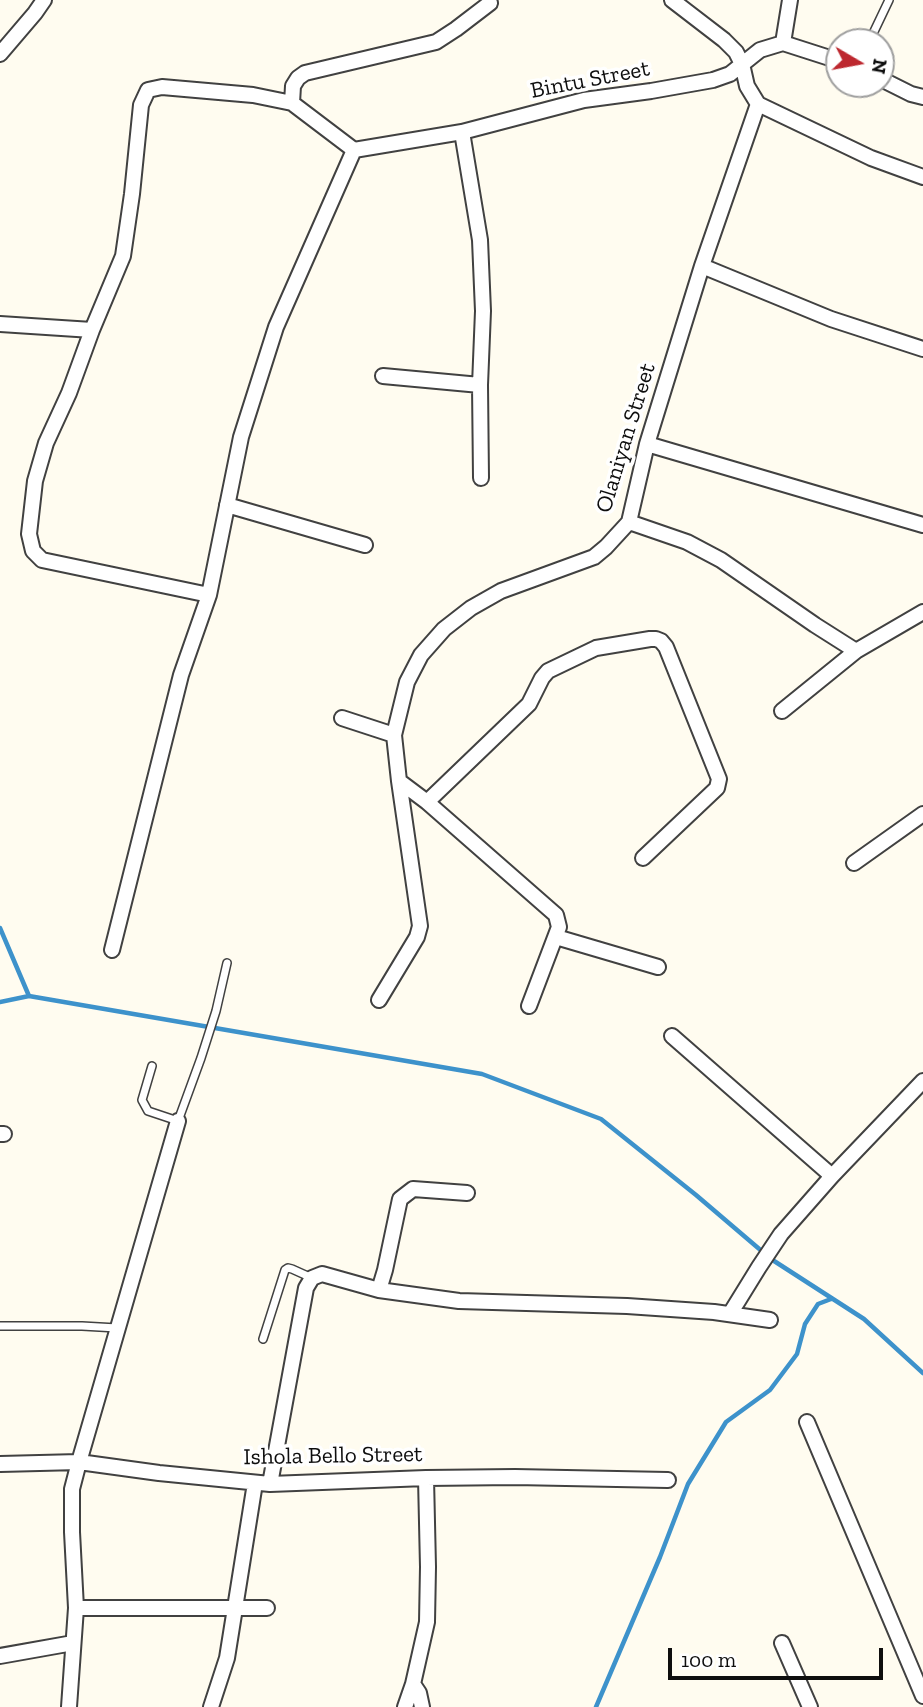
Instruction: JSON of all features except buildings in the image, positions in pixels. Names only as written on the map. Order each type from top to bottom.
[{"type":"street","points":[[0,54],[44,0]]},
{"type":"street","points":[[672,0],[736,52],[747,86],[758,104],[871,158],[923,177]]},
{"type":"street","points":[[790,0],[783,43],[825,56]]},
{"type":"street","points":[[292,103],[293,86],[305,73],[436,42],[490,3]]},
{"type":"street","name":"Bintu Street","points":[[354,150],[462,132],[584,100],[651,92],[713,80],[730,74],[760,50],[783,43]]},
{"type":"street","points":[[895,86],[923,97]]},
{"type":"street","points":[[112,950],[181,676],[208,595],[241,438],[276,327],[354,150],[292,103],[253,94],[162,87],[148,90],[141,105],[123,256],[69,393],[46,443],[35,481],[29,534],[33,551],[42,560],[208,595]]},
{"type":"street","name":"Olaniyan Street","points":[[379,1000],[417,937],[420,926],[394,735],[407,682],[421,654],[444,629],[471,608],[501,591],[594,557],[629,522],[648,444],[702,266],[758,104]]},
{"type":"street","points":[[462,132],[480,240],[483,311],[480,385],[481,478]]},
{"type":"street","points":[[702,266],[831,319],[923,349]]},
{"type":"street","points":[[0,324],[92,330]]},
{"type":"street","points":[[383,376],[480,385]]},
{"type":"street","points":[[648,444],[923,525]]},
{"type":"street","points":[[227,505],[365,545]]},
{"type":"street","points":[[629,522],[687,542],[721,559],[856,652]]},
{"type":"street","points":[[782,712],[856,652],[923,612]]},
{"type":"street","points":[[427,802],[529,704],[548,671],[596,648],[656,639],[666,647],[719,779],[717,788],[643,858]]},
{"type":"street","points":[[342,718],[394,735]]},
{"type":"street","points":[[399,781],[427,802],[556,915],[559,928],[529,1006]]},
{"type":"street","points":[[854,863],[923,814]]},
{"type":"street","points":[[556,937],[658,967]]},
{"type":"street","points":[[672,1036],[832,1176]]},
{"type":"street","points":[[730,1314],[781,1234],[923,1081]]},
{"type":"street","points":[[69,1707],[76,1608],[72,1489],[178,1121]]},
{"type":"street","points":[[379,1290],[400,1199],[413,1189],[467,1193]]},
{"type":"street","points":[[270,1484],[306,1288],[312,1278],[322,1274],[379,1290],[459,1301],[627,1306],[714,1312],[770,1320]]},
{"type":"street","points":[[807,1422],[923,1696]]},
{"type":"street","name":"Ishola Bello Street","points":[[0,1464],[79,1462],[270,1484],[515,1477],[668,1480]]},
{"type":"street","points":[[405,1707],[427,1622],[426,1478]]},
{"type":"street","points":[[211,1707],[227,1658],[255,1483]]},
{"type":"street","points":[[76,1608],[267,1608]]},
{"type":"street","points":[[0,1656],[73,1643]]},
{"type":"street","points":[[782,1643],[810,1707]]},
{"type":"street","points":[[413,1684],[419,1693],[422,1707]]},
{"type":"lane","points":[[875,28],[888,0]]},
{"type":"lane","points":[[152,1066],[142,1100],[148,1111],[178,1121],[216,1011],[227,963]]},
{"type":"lane","points":[[264,1339],[285,1270],[292,1269],[312,1278]]},
{"type":"lane","points":[[0,1326],[117,1328]]},
{"type":"waterway","points":[[0,928],[29,996]]},
{"type":"waterway","points":[[0,1002],[29,996],[482,1074],[601,1119],[771,1259],[864,1319],[923,1373]]},
{"type":"waterway","points":[[596,1707],[688,1484],[726,1422],[770,1390],[797,1354],[805,1324],[818,1304],[831,1299]]}]
